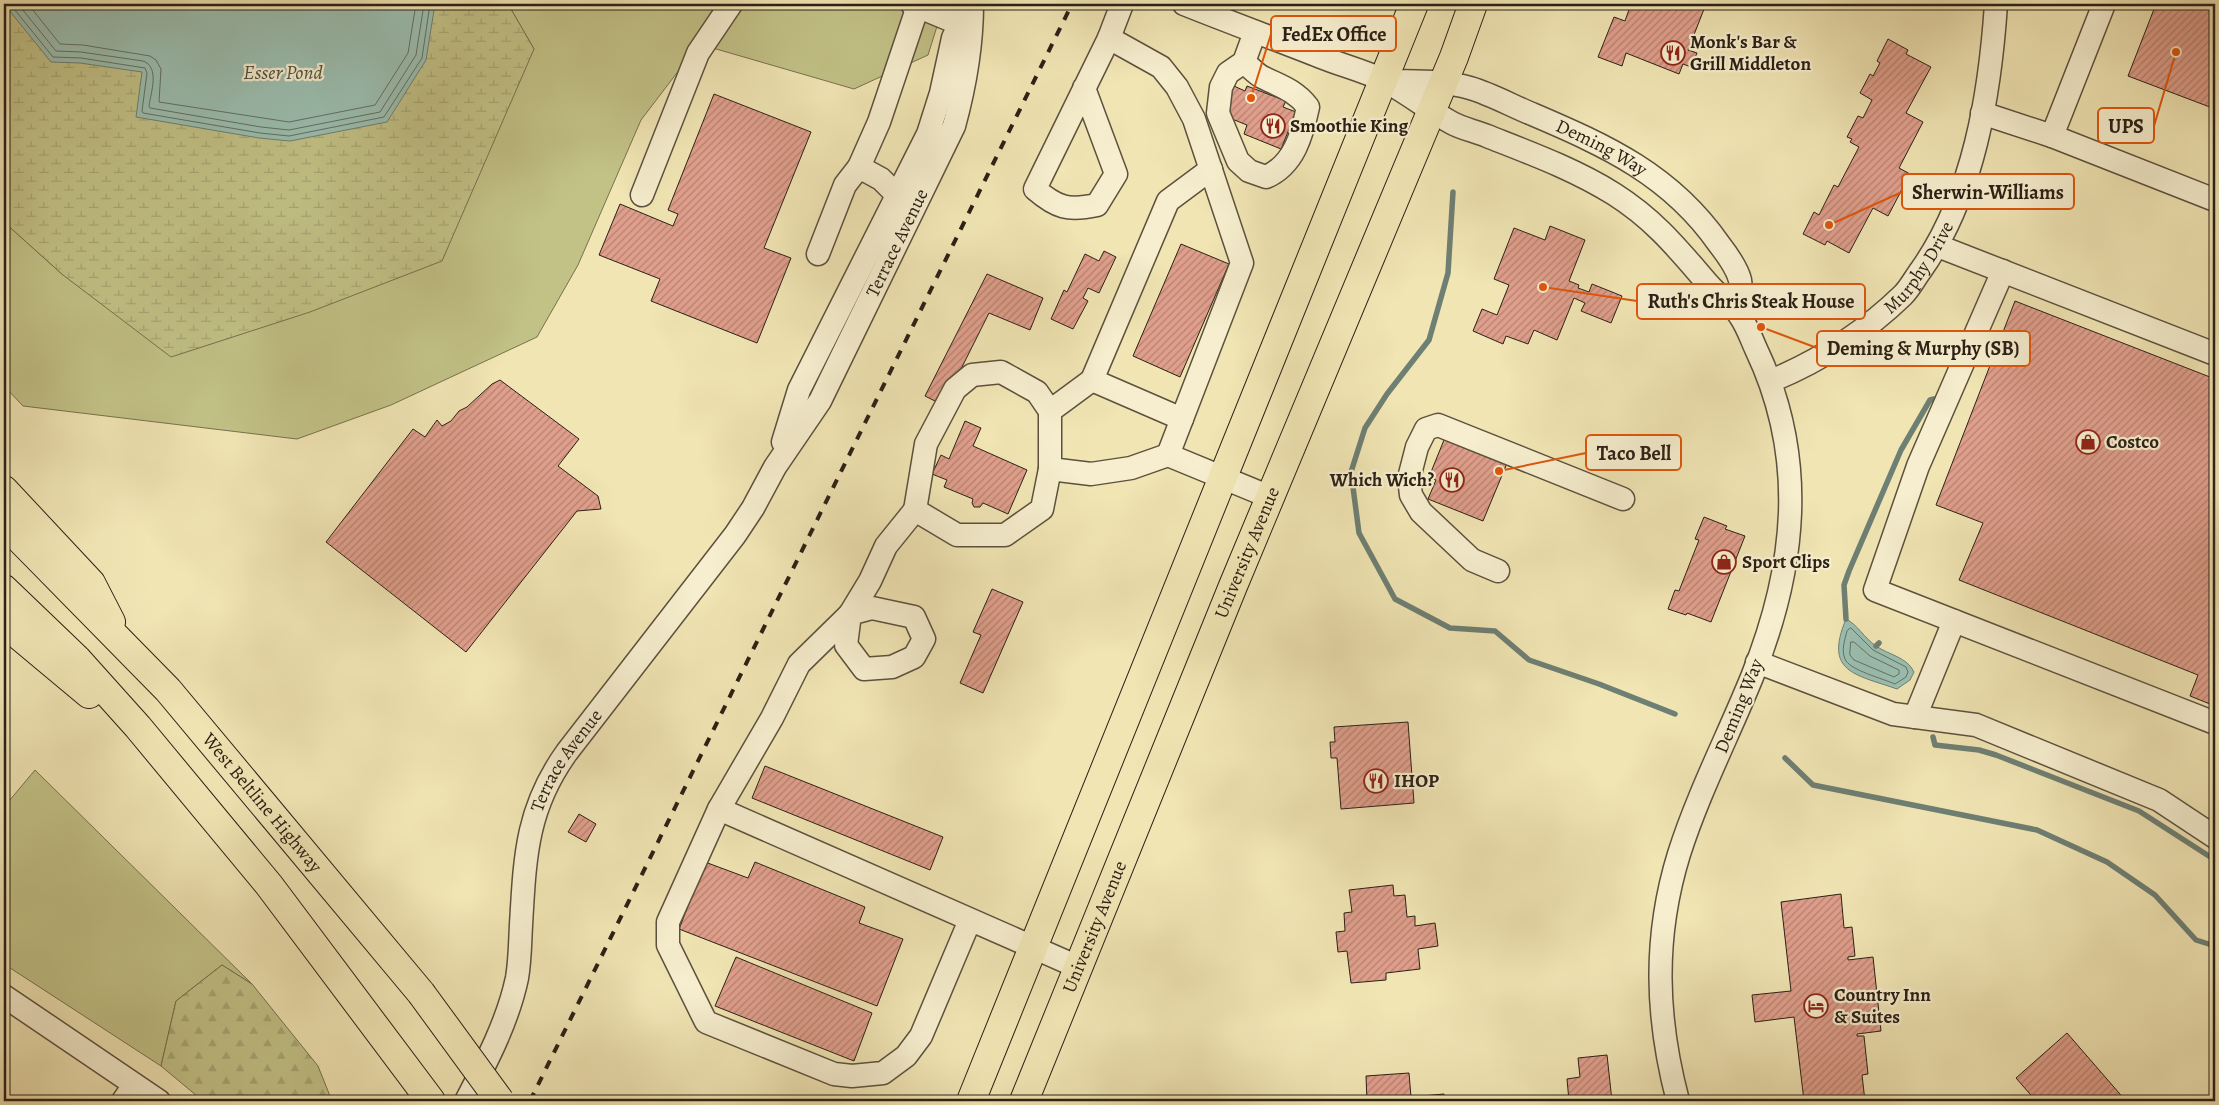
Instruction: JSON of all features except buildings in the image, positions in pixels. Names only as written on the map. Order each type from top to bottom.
[{"type":"main road","points":[[971,1101],[1414,4]]},
{"type":"main road","name":"University Avenue","points":[[1024,1101],[1473,4]]},
{"type":"main road","points":[[4,490],[92,583],[121,643]]},
{"type":"main road","name":"West Beltline Highway","points":[[4,523],[168,690],[421,993],[500,1101]]},
{"type":"main road","points":[[4,589],[86,669],[124,711],[268,885],[432,1101]]},
{"type":"main road","points":[[4,623],[155,750]]},
{"type":"street","points":[[642,195],[698,53],[731,4]]},
{"type":"street","name":"Terrace Avenue","points":[[466,1101],[499,1032],[517,979],[526,854],[536,809],[545,786],[567,752],[735,535],[753,508],[775,467],[820,401],[907,200],[934,117],[953,38],[970,4]]},
{"type":"street","name":"Terrace Avenue","points":[[907,200],[951,135],[962,99],[972,41],[970,4]]},
{"type":"street","points":[[1084,88],[1116,174],[1097,205],[1078,209],[1052,204],[1035,189],[1084,88],[1109,38],[1122,4]]},
{"type":"street","name":"Deming Way","points":[[1184,4],[1383,80],[1454,124],[1563,167],[1618,196],[1652,221],[1675,244],[1712,289],[1739,314],[1771,381],[1788,456],[1792,492],[1790,530],[1780,592],[1757,662],[1680,853],[1664,926],[1660,961],[1661,1013],[1666,1048],[1678,1101]]},
{"type":"street","name":"Murphy Drive","points":[[1771,381],[1798,369],[1866,327],[1905,293],[1938,246],[1967,172],[1982,114],[1996,4]]},
{"type":"street","points":[[2052,136],[2104,4]]},
{"type":"street","points":[[818,254],[845,185],[859,167],[879,122],[915,5],[960,24]]},
{"type":"street","points":[[1244,62],[1260,76],[1286,86],[1302,99],[1308,107],[1304,127],[1290,159],[1279,171],[1266,177],[1249,171],[1238,161],[1218,113],[1221,87],[1228,73],[1244,62],[1255,32]]},
{"type":"street","points":[[1109,38],[1161,67],[1172,81],[1194,119],[1242,263],[1168,455]]},
{"type":"street","name":"Deming Way","points":[[1383,80],[1442,83],[1469,88],[1589,138],[1630,160],[1664,184],[1708,228],[1725,252],[1740,280],[1739,314]]},
{"type":"street","points":[[1982,114],[2052,136],[2215,200]]},
{"type":"street","points":[[859,167],[881,179],[907,200]]},
{"type":"street","points":[[1050,411],[1092,380],[1168,201],[1211,169]]},
{"type":"street","points":[[1938,246],[2215,354]]},
{"type":"street","points":[[2003,271],[1918,466],[1875,590],[2215,723]]},
{"type":"street","points":[[915,510],[957,535],[1005,535],[1042,509],[1050,469],[1050,411],[1037,392],[1001,372],[972,375],[954,388],[926,444],[915,510],[886,546],[870,581],[850,614],[799,664],[772,718],[719,809],[668,922],[668,944],[706,1022],[834,1074],[852,1076],[883,1073],[906,1056],[921,1036],[970,920]]},
{"type":"street","points":[[1092,380],[1182,419]]},
{"type":"street","points":[[1498,571],[1472,560],[1421,512],[1411,495],[1409,478],[1417,447],[1426,429],[1438,425],[1623,499]]},
{"type":"street","points":[[1050,469],[1091,474],[1131,468],[1168,455],[1270,497]]},
{"type":"street","points":[[1915,717],[1954,621]]},
{"type":"street","points":[[1757,662],[1893,714],[1976,725],[2159,800],[2215,837]]},
{"type":"street","points":[[719,809],[1078,966]]},
{"type":"street","points":[[4,996],[128,1093],[159,1101]]},
{"type":"green space","points":[[4,4],[508,4],[534,49],[442,261],[310,312],[171,357],[63,275],[4,222]]},
{"type":"green space","points":[[508,4],[944,4],[928,55],[854,89],[699,44],[641,120],[578,265],[537,337],[391,405],[297,439],[23,406],[4,386],[4,222],[63,275],[534,49]]},
{"type":"green space","points":[[35,770],[252,984],[222,965],[176,1001],[161,1066],[4,964],[4,807]]},
{"type":"green space","points":[[222,965],[252,984],[318,1066],[332,1101],[203,1101],[161,1066],[176,1001]]},
{"type":"water","name":"Esser Pond","points":[[4,4],[435,4],[426,60],[387,122],[290,141],[259,138],[136,117],[142,72],[80,63],[51,62]]},
{"type":"water","points":[[1846,619],[1876,646],[1907,663],[1914,672],[1910,680],[1897,689],[1856,674],[1847,668],[1841,660],[1839,650],[1840,637]]},
{"type":"waterway","points":[[1453,192],[1448,273],[1429,340],[1387,394],[1365,428],[1351,472],[1359,533],[1395,599],[1450,628],[1495,631],[1529,660],[1599,684],[1675,714]]},
{"type":"waterway","points":[[1846,619],[1844,585],[1849,571],[1901,450],[1930,400],[1934,399]]},
{"type":"waterway","points":[[1876,646],[1879,643]]},
{"type":"waterway","points":[[1933,737],[1935,745],[1979,750],[1996,755],[2139,811],[2215,860]]},
{"type":"waterway","points":[[1785,758],[1813,785],[2037,830],[2107,862],[2155,895],[2196,940],[2215,946]]},
{"type":"railway","points":[[530,1101],[1072,4]]},
{"type":"place","name":"UPS","points":[[2176,52]]},
{"type":"place","name":"Monk's Bar & Grill Middleton","points":[[1673,53]]},
{"type":"place","name":"FedEx Office","points":[[1251,98]]},
{"type":"place","name":"Smoothie King","points":[[1273,126]]},
{"type":"place","name":"Sherwin-Williams","points":[[1829,225]]},
{"type":"place","name":"Ruth's Chris Steak House","points":[[1543,287]]},
{"type":"place","name":"Deming & Murphy (SB)","points":[[1761,327]]},
{"type":"place","name":"Costco","points":[[2088,442]]},
{"type":"place","name":"Taco Bell","points":[[1499,471]]},
{"type":"place","name":"Which Wich?","points":[[1452,480]]},
{"type":"place","name":"Sport Clips","points":[[1724,562]]},
{"type":"place","name":"IHOP","points":[[1376,781]]},
{"type":"place","name":"Country Inn & Suites","points":[[1816,1006]]}]
